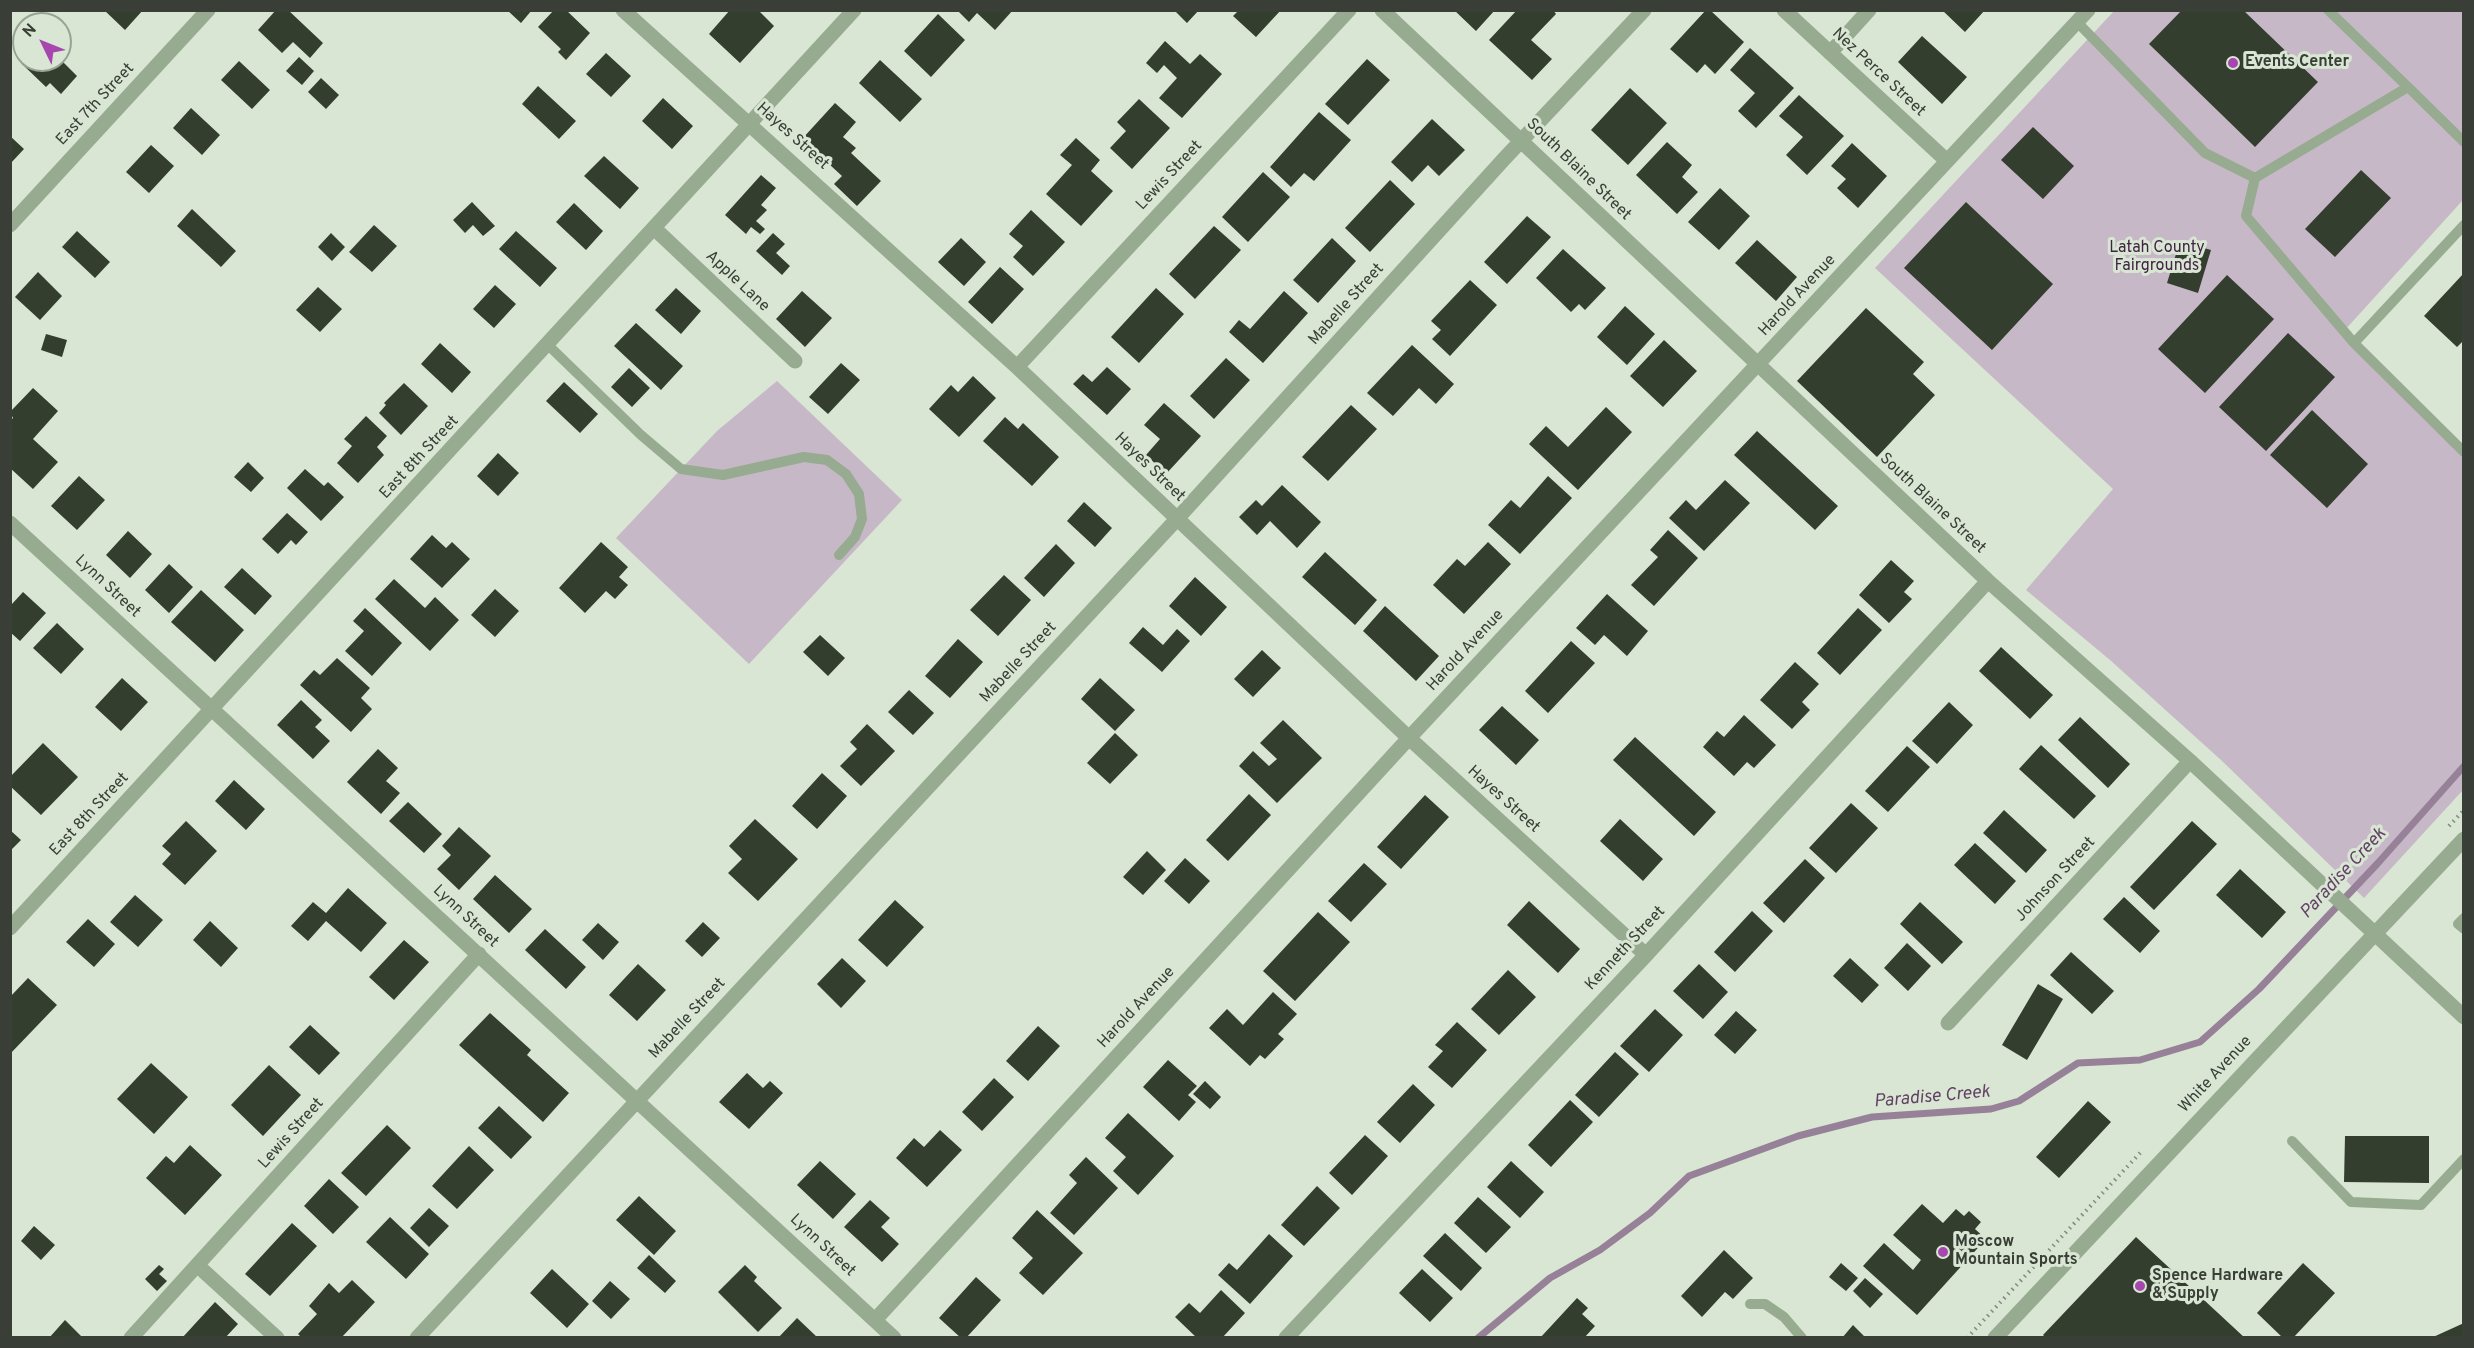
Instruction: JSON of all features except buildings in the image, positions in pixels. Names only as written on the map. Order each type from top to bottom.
[{"type":"street","name":"East 7th Street","points":[[10,225],[208,10]]},
{"type":"street","name":"Hayes Street","points":[[624,10],[1017,367],[1176,520],[1409,738],[1646,955]]},
{"type":"street","name":"East 8th Street","points":[[10,928],[854,10]]},
{"type":"street","name":"Lewis Street","points":[[1017,367],[1349,10]]},
{"type":"street","name":"South Blaine Street","points":[[1382,10],[1988,581],[2190,761],[2463,1017]]},
{"type":"street","name":"Mabelle Street","points":[[417,1338],[1176,520],[1521,141],[1644,10]]},
{"type":"street","name":"Nez Perce Street","points":[[1784,10],[1947,161]]},
{"type":"street","points":[[1830,53],[1869,10]]},
{"type":"street","name":"Harold Avenue","points":[[875,1320],[1409,738],[2083,16]]},
{"type":"street","name":"Apple Lane","points":[[655,229],[795,361]]},
{"type":"street","name":"Lynn Street","points":[[10,523],[638,1099],[894,1338]]},
{"type":"street","name":"Kenneth Street","points":[[1286,1338],[1646,955],[1988,581]]},
{"type":"street","name":"Johnson Street","points":[[1948,1023],[2190,761]]},
{"type":"street","name":"White Avenue","points":[[1995,1338],[2463,839]]},
{"type":"street","name":"Lewis Street","points":[[131,1338],[479,954]]},
{"type":"street","points":[[197,1265],[277,1338]]},
{"type":"lane","points":[[2328,10],[2463,142]]},
{"type":"lane","points":[[2083,16],[2205,153],[2255,177]]},
{"type":"lane","points":[[2408,87],[2255,177],[2246,216],[2354,343],[2463,452]]},
{"type":"lane","points":[[2354,343],[2463,225]]},
{"type":"lane","points":[[548,345],[641,435],[681,469],[723,475],[804,457],[828,460],[846,474],[859,494],[862,519],[855,537],[839,555]]},
{"type":"lane","points":[[2292,1141],[2351,1202],[2421,1205],[2463,1159]]},
{"type":"lane","points":[[1750,1304],[1765,1304],[1784,1317],[1802,1338]]},
{"type":"path","points":[[1967,1338],[1981,1323]]},
{"type":"green space","name":"Latah County Fairgrounds","points":[[2114,11],[2463,11],[2463,200],[2344,331],[2463,451],[2463,790],[2364,898],[2221,760],[2110,660],[2026,590],[2113,489],[1875,268]]},
{"type":"green space","points":[[777,381],[902,500],[749,664],[616,538],[717,431]]},
{"type":"waterway","name":"Paradise Creek","points":[[1478,1338],[1550,1278],[1600,1250],[1650,1213],[1689,1176],[1798,1136],[1872,1117],[1991,1109],[2019,1101],[2078,1063],[2140,1060],[2200,1042],[2259,989],[2378,863],[2464,766]]},
{"type":"place","name":"Events Center","points":[[2233,63]]},
{"type":"place","name":"Moscow Mountain Sports","points":[[1943,1252]]},
{"type":"place","name":"Spence Hardware & Supply","points":[[2140,1286]]}]
